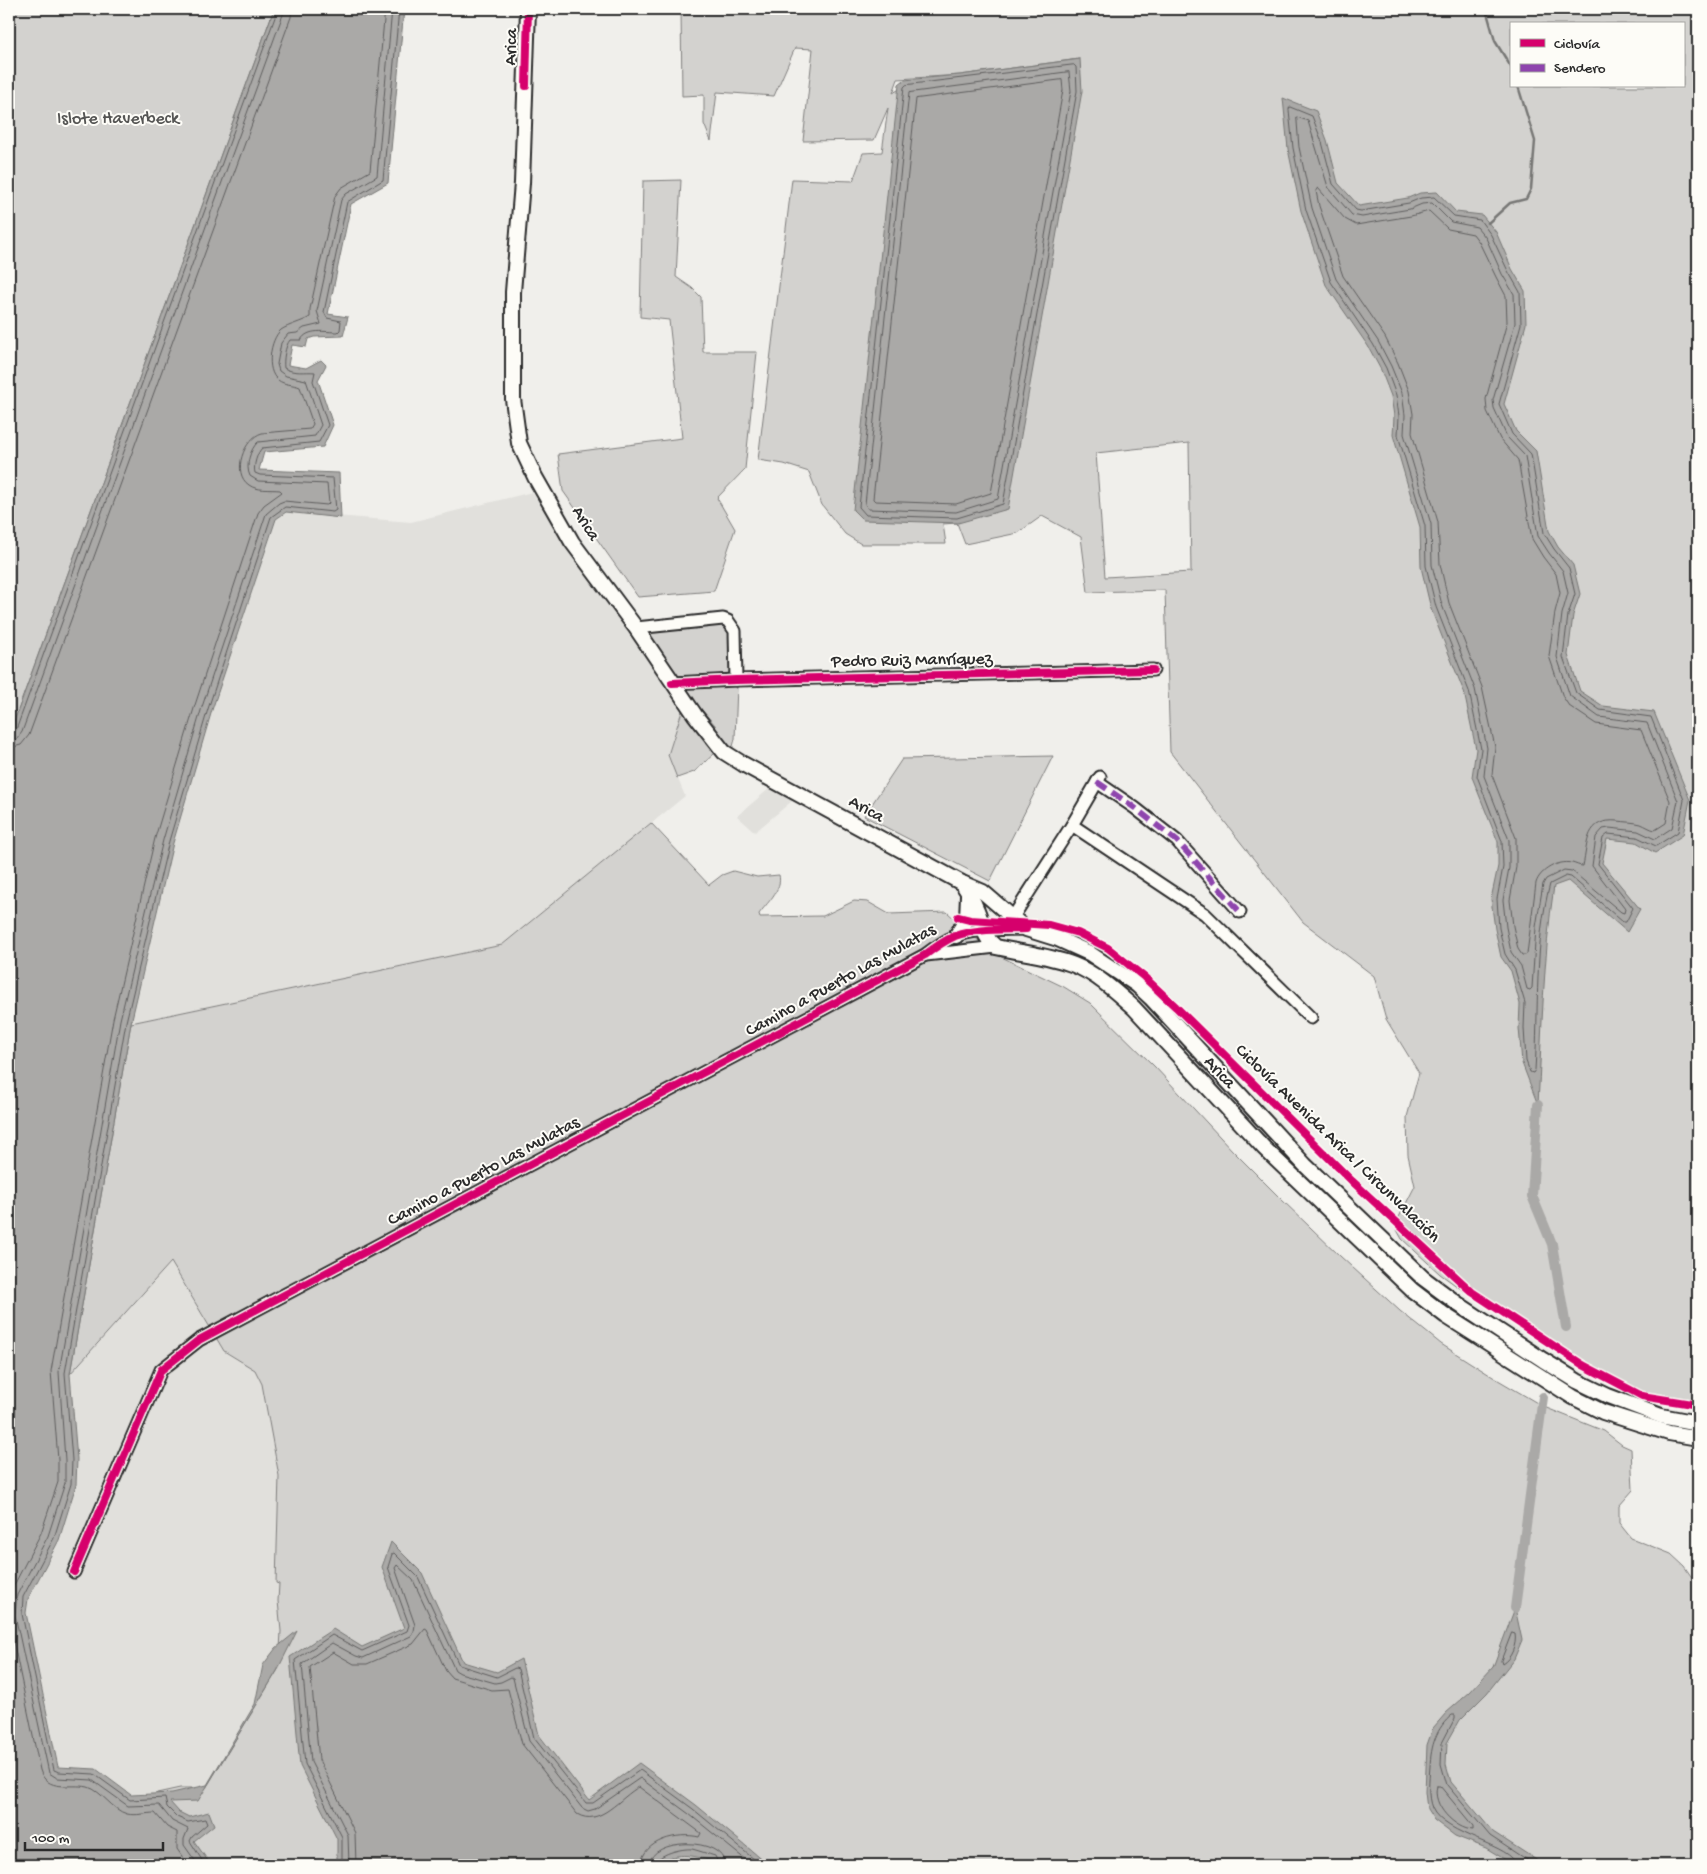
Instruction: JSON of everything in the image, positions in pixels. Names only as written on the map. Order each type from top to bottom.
[{"type":"main road","name":"Arica","points":[[528,9],[522,183],[513,292],[513,399],[520,443],[535,477],[572,542],[636,628],[695,715],[724,752],[965,887],[983,892],[1026,929],[1058,939],[1089,953],[1137,985],[1152,998],[1305,1166],[1423,1278],[1458,1304],[1544,1360],[1608,1396],[1661,1416],[1698,1422]]},
{"type":"main road","points":[[965,887],[977,909],[986,938],[996,947]]},
{"type":"main road","points":[[956,936],[968,919],[969,903],[965,887]]},
{"type":"main road","name":"Arica","points":[[996,947],[1060,960],[1076,966],[1116,991],[1264,1148],[1412,1290],[1446,1316],[1573,1397],[1603,1412],[1669,1433],[1698,1438]]},
{"type":"street","points":[[636,628],[724,619],[728,621],[734,631],[736,680]]},
{"type":"street","name":"Pedro Ruiz Manríquez","points":[[672,683],[1152,670]]},
{"type":"street","points":[[1013,917],[1072,825],[1098,779],[1177,841],[1240,912]]},
{"type":"street","points":[[1072,825],[1206,914],[1311,1018]]},
{"type":"street","name":"Camino a Puerto Las Mulatas","points":[[74,1572],[161,1370],[199,1340],[925,955],[956,936],[983,930],[1026,929]]},
{"type":"street","name":"Camino a Puerto Las Mulatas","points":[[925,955],[996,947]]},
{"type":"shaded area","points":[[532,492],[682,711],[668,755],[685,796],[502,945],[131,1023],[173,843],[212,710],[276,519],[286,512],[411,522]]},
{"type":"shaded area","points":[[770,788],[792,801],[755,832],[737,816]]},
{"type":"shaded area","points":[[171,1262],[224,1351],[267,1376],[276,1408],[279,1482],[302,1596],[297,1631],[263,1665],[255,1704],[207,1785],[172,1793],[131,1795],[96,1769],[58,1767],[26,1613],[28,1599],[59,1540],[76,1485],[77,1459],[70,1374]]},
{"type":"green space","name":"Islote Haverbeck","points":[[9,9],[274,9],[9,735]]},
{"type":"green space","points":[[681,9],[1698,9],[1698,1407],[1641,1399],[1472,1297],[1440,1274],[1402,1239],[1397,1230],[1397,1221],[1415,1186],[1408,1155],[1407,1117],[1419,1073],[1386,1019],[1374,976],[1303,922],[1170,752],[1165,590],[1088,592],[1081,537],[1042,516],[1018,533],[965,544],[957,523],[943,524],[946,544],[861,544],[845,534],[822,505],[809,472],[784,464],[758,460],[792,179],[853,181],[863,153],[882,152],[888,108],[874,140],[803,141],[813,49],[795,48],[774,96],[717,92],[711,141],[704,124],[704,95],[682,96]],"holes":[[[1079,59],[903,87],[893,93],[898,79],[960,75]],[[1189,443],[1191,572],[1105,577],[1096,453]]]},
{"type":"green space","points":[[681,180],[676,277],[701,297],[703,352],[757,352],[745,469],[717,498],[735,529],[714,591],[638,597],[563,491],[558,454],[682,438],[669,320],[640,317],[643,181]]},
{"type":"green space","points":[[723,623],[730,629],[730,670],[728,674],[676,676],[648,634],[652,630]]},
{"type":"green space","points":[[690,685],[737,685],[735,739],[732,750],[718,734],[715,725],[687,693],[686,690]]},
{"type":"green space","points":[[682,711],[686,712],[716,749],[715,753],[694,772],[677,778],[668,755]]},
{"type":"green space","points":[[1053,756],[990,881],[864,816],[902,759]]},
{"type":"green space","points":[[651,823],[709,885],[722,875],[733,871],[757,877],[779,875],[779,886],[759,914],[760,917],[823,916],[854,901],[868,902],[889,914],[947,912],[991,952],[1064,987],[1090,1003],[1155,1067],[1233,1151],[1281,1199],[1400,1311],[1441,1344],[1493,1377],[1544,1407],[1604,1431],[1622,1445],[1631,1449],[1633,1490],[1619,1506],[1619,1523],[1631,1538],[1671,1554],[1684,1566],[1698,1586],[1698,1865],[142,1865],[136,1812],[157,1793],[180,1788],[206,1788],[279,1668],[281,1631],[278,1601],[279,1584],[276,1583],[279,1476],[262,1384],[255,1370],[224,1351],[171,1262],[70,1374],[131,1023],[502,945]]},
{"type":"green space","points":[[1093,964],[1112,975],[1139,998],[1266,1134],[1266,1137],[1263,1138],[1092,969]]},
{"type":"water","points":[[274,9],[404,9],[388,183],[351,204],[328,314],[348,317],[343,336],[314,337],[308,339],[306,347],[292,345],[288,365],[306,368],[321,360],[326,365],[318,380],[333,425],[323,447],[264,452],[259,470],[339,473],[341,518],[286,512],[276,519],[212,710],[173,843],[131,1023],[70,1374],[77,1459],[76,1485],[59,1540],[28,1599],[26,1613],[58,1767],[96,1769],[131,1795],[172,1793],[207,1785],[255,1704],[263,1665],[276,1648],[297,1631],[277,1671],[198,1801],[170,1802],[179,1812],[189,1817],[209,1812],[214,1825],[194,1841],[211,1865],[9,1865],[9,735]]},
{"type":"water","points":[[1080,59],[1082,91],[1008,509],[958,523],[863,520],[853,510],[899,84],[904,80],[960,75]]},
{"type":"water","points":[[1283,98],[1316,111],[1327,140],[1338,183],[1359,206],[1408,198],[1420,193],[1437,192],[1456,212],[1482,215],[1496,232],[1512,269],[1525,291],[1526,324],[1504,404],[1516,431],[1536,451],[1549,531],[1558,547],[1573,565],[1580,594],[1573,615],[1568,655],[1580,691],[1603,706],[1654,712],[1690,800],[1683,835],[1655,853],[1636,842],[1607,839],[1602,863],[1640,909],[1627,932],[1568,881],[1554,886],[1545,968],[1538,1105],[1522,1063],[1519,1028],[1520,1004],[1511,971],[1501,957],[1495,929],[1491,899],[1498,866],[1498,842],[1472,777],[1476,749],[1464,692],[1431,609],[1421,567],[1420,527],[1393,435],[1394,416],[1391,396],[1381,370],[1368,346],[1326,285],[1301,211],[1288,149]]},
{"type":"water","points":[[391,1542],[422,1573],[463,1662],[497,1672],[521,1659],[539,1735],[589,1800],[639,1763],[696,1805],[769,1865],[715,1865],[712,1861],[698,1857],[677,1856],[657,1865],[337,1865],[337,1839],[300,1766],[290,1657],[333,1629],[362,1647],[404,1628],[382,1567]]},
{"type":"water","points":[[1515,1608],[1522,1640],[1514,1659],[1487,1693],[1460,1720],[1447,1743],[1446,1764],[1451,1782],[1493,1832],[1544,1865],[1514,1865],[1486,1848],[1455,1836],[1434,1820],[1427,1809],[1425,1792],[1427,1745],[1433,1728],[1493,1667]]},
{"type":"waterway","points":[[1486,9],[1495,41],[1510,65]]},
{"type":"waterway","points":[[1488,223],[1510,203],[1526,199],[1531,189],[1535,141],[1519,88]]},
{"type":"waterway","points":[[1538,1105],[1532,1196],[1552,1244],[1566,1327]]},
{"type":"waterway","points":[[1515,1608],[1543,1397]]},
{"type":"marked path","points":[[1097,782],[1135,808],[1177,841],[1240,912]]},
{"type":"cycle path","points":[[526,86],[528,9]]},
{"type":"cycle path","points":[[672,683],[1153,670]]},
{"type":"cycle path","name":"Ciclovía Avenida Arica / Circunvalación","points":[[958,917],[970,920],[1049,925],[1078,933],[1108,948],[1144,977],[1176,1007],[1352,1181],[1472,1292],[1583,1365],[1642,1396],[1698,1405]]},
{"type":"cycle path","points":[[74,1572],[161,1370],[199,1340],[925,955],[955,936],[981,931],[1026,929]]}]
